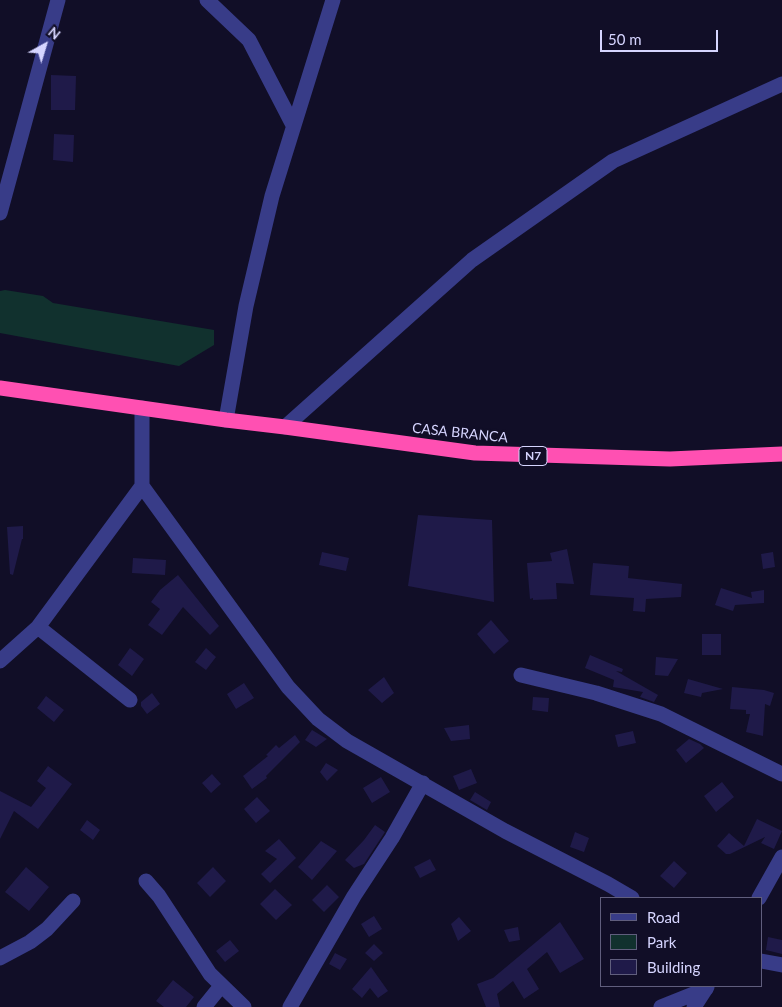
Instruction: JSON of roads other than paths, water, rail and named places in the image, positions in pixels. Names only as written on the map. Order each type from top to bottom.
[{"type":"highway","name":"N7","points":[[0,388],[285,427]]},
{"type":"highway","name":"CASA BRANCA","points":[[285,427],[475,453],[670,460],[782,454]]},
{"type":"street","points":[[0,213],[58,0]]},
{"type":"street","points":[[207,0],[249,40],[293,125]]},
{"type":"street","points":[[226,420],[246,306],[272,196],[332,0]]},
{"type":"street","points":[[285,427],[472,260],[612,161],[782,84]]},
{"type":"street","points":[[142,408],[142,486],[288,687],[318,719],[347,741],[505,831],[630,897]]},
{"type":"street","points":[[0,661],[38,626],[142,486]]},
{"type":"street","points":[[38,626],[130,700]]},
{"type":"street","points":[[521,675],[596,693],[661,714],[782,774]]},
{"type":"street","points":[[290,1007],[354,896],[392,838],[423,783]]},
{"type":"street","points":[[760,897],[782,858]]},
{"type":"street","points":[[146,881],[159,896],[210,974],[244,1007]]},
{"type":"street","points":[[0,958],[30,942],[47,929],[73,900]]},
{"type":"street","points":[[762,961],[782,965]]},
{"type":"street","points":[[204,1007],[221,986]]},
{"type":"street","points":[[661,1007],[707,988]]},
{"type":"street","points":[[694,1007],[707,988]]}]
